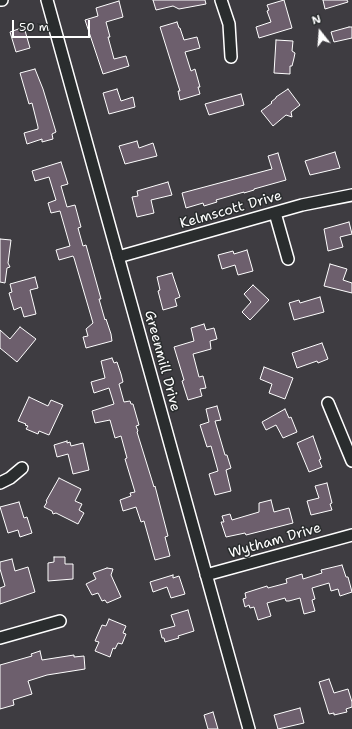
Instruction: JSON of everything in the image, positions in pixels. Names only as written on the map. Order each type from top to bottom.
[{"type":"street","name":"Greenmill Drive","points":[[47,0],[249,729]]},
{"type":"street","points":[[221,0],[229,24],[231,57]]},
{"type":"street","name":"Kelmscott Drive","points":[[118,257],[275,213],[325,200],[352,195]]},
{"type":"street","points":[[275,213],[288,259]]},
{"type":"street","points":[[328,403],[352,460]]},
{"type":"street","points":[[0,483],[10,478],[22,468]]},
{"type":"street","name":"Wytham Drive","points":[[206,575],[352,535]]},
{"type":"street","points":[[0,638],[60,621]]},
{"type":"building","points":[[153,0],[205,0],[206,4],[179,9],[173,6],[156,10]]},
{"type":"building","points":[[284,0],[292,28],[259,38],[256,27],[271,22],[267,11],[269,10],[267,5]]},
{"type":"building","points":[[323,0],[347,0],[348,2],[325,9]]},
{"type":"building","points":[[119,1],[123,17],[106,22],[110,37],[108,37],[114,59],[126,56],[129,66],[103,74],[85,20],[98,16],[96,8]]},
{"type":"building","points":[[177,22],[184,40],[197,37],[200,48],[185,52],[191,71],[195,69],[200,87],[198,87],[200,94],[180,100],[178,91],[180,91],[160,27]]},
{"type":"building","points":[[24,27],[30,48],[16,52],[10,32]]},
{"type":"building","points":[[352,27],[352,38],[334,42],[331,32]]},
{"type":"building","points":[[276,40],[293,41],[292,51],[295,53],[292,66],[290,66],[290,74],[274,73]]},
{"type":"building","points":[[35,69],[43,89],[56,132],[52,134],[53,139],[42,142],[42,139],[27,144],[24,133],[38,129],[38,127],[32,103],[29,104],[20,73]]},
{"type":"building","points":[[117,89],[121,101],[133,97],[135,107],[109,114],[103,93]]},
{"type":"building","points":[[288,89],[300,105],[291,112],[292,117],[286,115],[273,126],[261,111],[272,103],[271,102],[276,97]]},
{"type":"building","points":[[241,94],[244,105],[209,115],[205,104]]},
{"type":"building","points":[[137,141],[139,148],[153,143],[157,156],[125,164],[119,146]]},
{"type":"building","points":[[335,152],[340,168],[310,175],[305,161]]},
{"type":"building","points":[[278,153],[286,180],[216,200],[217,202],[204,206],[203,203],[186,208],[182,193],[272,169],[268,156]]},
{"type":"building","points":[[61,162],[68,184],[61,186],[67,207],[75,205],[81,227],[78,228],[83,246],[86,245],[101,299],[99,299],[112,341],[86,348],[83,337],[88,336],[86,329],[93,323],[73,256],[59,260],[56,250],[70,246],[60,211],[51,213],[48,203],[56,200],[49,177],[35,181],[32,171]]},
{"type":"building","points":[[168,182],[172,195],[151,200],[154,213],[137,217],[132,197],[138,196],[137,191]]},
{"type":"building","points":[[349,222],[352,234],[340,237],[343,247],[328,251],[324,229]]},
{"type":"building","points":[[0,239],[11,240],[8,263],[10,267],[7,268],[5,283],[0,282]]},
{"type":"building","points":[[247,250],[253,271],[238,275],[235,265],[222,269],[218,255],[233,251],[234,254]]},
{"type":"building","points":[[330,264],[347,269],[343,280],[352,283],[352,293],[324,286]]},
{"type":"building","points":[[172,273],[180,297],[175,299],[177,306],[163,310],[158,291],[160,290],[157,277]]},
{"type":"building","points":[[35,277],[38,288],[30,290],[36,314],[24,317],[21,307],[14,310],[9,293],[12,292],[10,284]]},
{"type":"building","points":[[253,285],[269,300],[250,320],[242,312],[251,302],[244,294]]},
{"type":"building","points":[[320,297],[324,312],[294,320],[289,303],[299,300],[300,303]]},
{"type":"building","points":[[204,324],[206,330],[214,328],[217,339],[210,341],[211,349],[193,354],[199,377],[203,376],[206,388],[200,389],[202,396],[188,400],[182,381],[184,380],[174,347],[194,341],[191,328]]},
{"type":"building","points":[[20,327],[36,339],[17,362],[0,348],[0,330],[10,339]]},
{"type":"building","points":[[322,343],[328,359],[297,368],[292,353]]},
{"type":"building","points":[[112,358],[114,363],[117,362],[121,374],[123,382],[119,384],[124,402],[130,401],[131,404],[133,404],[139,425],[136,426],[137,432],[154,487],[155,486],[168,536],[165,537],[170,556],[155,560],[144,521],[141,522],[136,507],[123,511],[120,500],[131,496],[130,493],[135,492],[125,459],[127,458],[121,436],[115,438],[110,420],[95,423],[92,411],[114,404],[109,388],[94,393],[91,382],[105,378],[101,361]]},
{"type":"building","points":[[264,367],[293,378],[285,399],[269,393],[272,384],[260,379]]},
{"type":"building","points":[[29,397],[48,406],[51,400],[63,405],[49,435],[39,431],[38,434],[26,429],[28,426],[25,425],[26,424],[18,421]]},
{"type":"building","points":[[217,406],[221,420],[215,421],[225,455],[227,455],[231,468],[226,470],[231,491],[215,495],[209,474],[218,471],[211,446],[207,447],[200,425],[209,422],[206,409]]},
{"type":"building","points":[[285,409],[289,418],[291,417],[297,432],[283,438],[276,425],[266,430],[262,422]]},
{"type":"building","points":[[313,436],[321,459],[319,460],[322,467],[309,472],[297,443]]},
{"type":"building","points":[[67,441],[67,443],[70,442],[71,446],[83,443],[89,470],[73,474],[68,454],[57,457],[54,445]]},
{"type":"building","points":[[59,478],[81,489],[75,501],[82,504],[79,510],[84,513],[78,524],[56,513],[53,514],[52,511],[44,507]]},
{"type":"building","points":[[327,483],[332,503],[330,504],[332,510],[311,515],[307,501],[319,498],[315,486]]},
{"type":"building","points":[[271,500],[274,512],[289,508],[293,523],[246,535],[245,533],[226,537],[221,522],[224,522],[222,516],[230,514],[232,520],[259,512],[259,503]]},
{"type":"building","points":[[19,502],[24,518],[27,517],[32,533],[20,537],[18,530],[8,533],[0,507]]},
{"type":"building","points":[[54,557],[65,557],[65,564],[73,564],[73,579],[48,581],[48,563],[54,562]]},
{"type":"building","points":[[12,559],[15,571],[28,567],[35,592],[0,604],[0,588],[5,586],[0,569],[0,562]]},
{"type":"building","points":[[342,565],[346,577],[348,577],[352,592],[340,596],[338,589],[331,591],[329,583],[312,588],[315,599],[312,600],[315,611],[304,614],[300,598],[286,601],[285,598],[267,603],[271,616],[258,620],[254,607],[250,608],[249,605],[245,607],[243,599],[246,598],[245,593],[267,586],[268,588],[287,583],[286,579],[302,574],[303,579],[322,573],[321,570]]},
{"type":"building","points":[[107,568],[113,569],[111,575],[121,597],[107,603],[105,600],[102,601],[98,593],[92,595],[86,584],[96,579],[93,573]]},
{"type":"building","points":[[173,575],[173,578],[179,576],[185,594],[171,598],[167,587],[153,592],[150,582]]},
{"type":"building","points":[[188,610],[194,631],[178,636],[179,638],[165,642],[164,638],[162,638],[160,630],[175,626],[171,615]]},
{"type":"building","points":[[109,619],[126,626],[123,633],[126,634],[122,644],[118,643],[115,649],[113,648],[110,657],[95,651],[99,642],[95,641],[102,625],[106,626]]},
{"type":"building","points":[[40,651],[42,660],[74,655],[74,657],[84,656],[85,669],[47,675],[28,681],[32,694],[13,700],[14,705],[0,709],[0,665],[32,656],[31,654]]},
{"type":"building","points":[[329,679],[334,693],[348,689],[352,707],[346,709],[347,712],[334,715],[334,713],[329,714],[319,682]]},
{"type":"building","points":[[300,708],[304,723],[278,729],[274,715]]},
{"type":"building","points":[[213,712],[218,729],[208,729],[204,715]]}]
